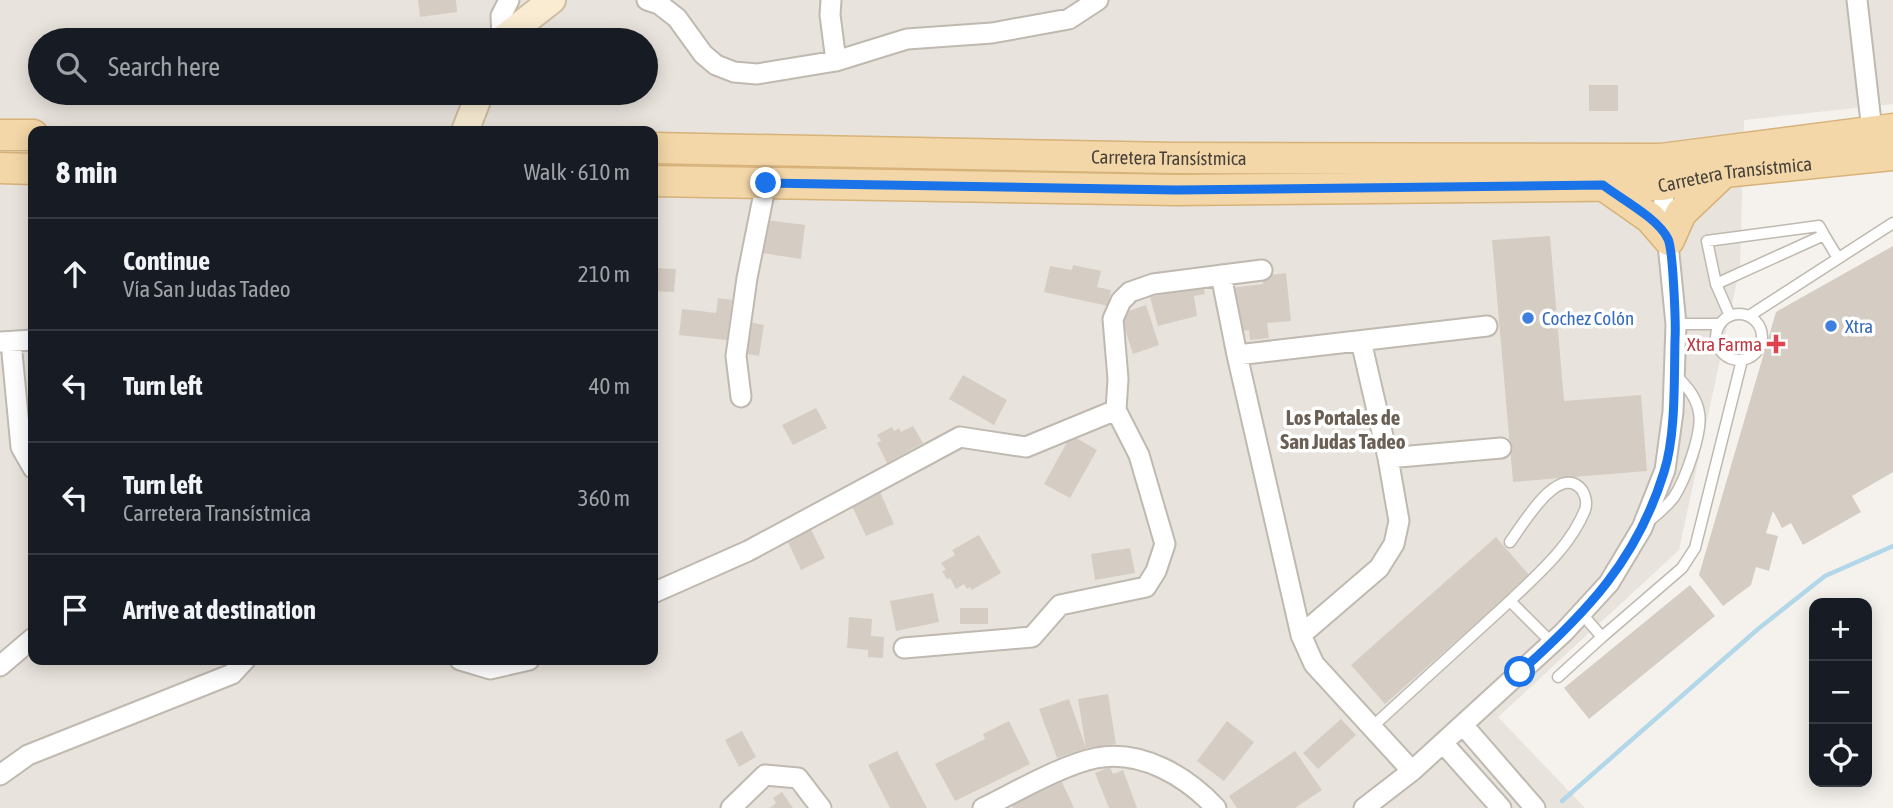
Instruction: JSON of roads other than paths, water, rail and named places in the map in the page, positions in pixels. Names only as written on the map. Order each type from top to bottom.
[{"type":"main road","points":[[0,135],[28,135]]},
{"type":"main road","name":"Carretera Transístmica","points":[[658,181],[1176,190],[1603,185],[1661,172],[1889,146]]},
{"type":"main road","name":"Carretera Transístmica","points":[[658,148],[1724,172],[1889,146]]},
{"type":"main road","points":[[0,168],[28,169]]},
{"type":"main road","points":[[1603,185],[1650,218],[1669,240],[1681,213],[1724,172]]},
{"type":"street","points":[[501,28],[501,16],[509,0]]},
{"type":"street","points":[[516,28],[552,0]]},
{"type":"street","points":[[647,0],[659,4],[677,18],[703,54],[716,65],[734,72],[757,74],[836,61],[907,39],[992,33],[1069,19],[1098,0]]},
{"type":"street","points":[[831,0],[836,61]]},
{"type":"street","points":[[1857,0],[1889,146]]},
{"type":"street","points":[[467,126],[475,105]]},
{"type":"street","points":[[1364,808],[1412,771],[1582,614],[1609,583],[1642,528],[1665,470],[1673,412],[1676,324],[1661,172]]},
{"type":"street","points":[[741,397],[736,356],[747,278],[766,183]]},
{"type":"street","points":[[904,648],[1032,637],[1060,605],[1146,587],[1156,571],[1165,544],[1139,455],[1116,410],[1118,379],[1113,319],[1121,301],[1130,292],[1153,284],[1262,270]]},
{"type":"street","points":[[1221,275],[1301,635],[1314,664],[1412,771]]},
{"type":"street","points":[[1237,355],[1487,326]]},
{"type":"street","points":[[28,340],[5,342],[21,447],[28,459]]},
{"type":"street","points":[[1301,635],[1379,568],[1394,544],[1399,521],[1388,458],[1361,341]]},
{"type":"street","points":[[658,591],[748,551],[960,438],[1027,447],[1116,410]]},
{"type":"street","points":[[1388,458],[1502,448]]},
{"type":"street","points":[[0,666],[28,642]]},
{"type":"street","points":[[0,775],[27,755],[232,674],[241,665]]},
{"type":"street","points":[[477,665],[490,669],[507,665]]},
{"type":"street","points":[[1463,725],[1535,808]]},
{"type":"street","points":[[1443,743],[1501,808]]},
{"type":"street","points":[[983,808],[1079,763],[1098,757],[1144,762],[1165,769],[1199,790],[1216,808]]},
{"type":"street","points":[[731,808],[765,775],[798,778],[821,808]]},
{"type":"lane","points":[[1749,316],[1893,223]]},
{"type":"lane","points":[[1730,316],[1716,284],[1707,241],[1819,226],[1838,258]]},
{"type":"lane","points":[[1716,284],[1824,234]]},
{"type":"lane","points":[[1730,316],[1749,316],[1758,324],[1762,335],[1760,347],[1753,356],[1742,360],[1729,358],[1720,349],[1716,336],[1720,324],[1730,316]]},
{"type":"lane","points":[[1676,324],[1720,324]]},
{"type":"lane","points":[[1558,677],[1682,568],[1695,548],[1742,360]]},
{"type":"lane","points":[[1642,528],[1668,505],[1676,494],[1684,479],[1700,425],[1699,411],[1689,389],[1674,375]]},
{"type":"lane","points":[[1372,727],[1549,563],[1569,539],[1586,507],[1585,494],[1578,485],[1567,482],[1558,484],[1549,491],[1510,542]]},
{"type":"lane","points":[[1510,601],[1552,643]]},
{"type":"lane","points":[[1582,614],[1602,637]]},
{"type":"waterway","points":[[1562,801],[1758,629],[1825,576],[1893,546]]},
{"type":"place","name":"Cochez Colón","points":[[1528,318]]},
{"type":"place","name":"Xtra","points":[[1831,326]]},
{"type":"place","name":"Xtra Farma","points":[[1776,344]]},
{"type":"district","name":"Los Portales de San Judas Tadeo","points":[[1343,430]]}]
